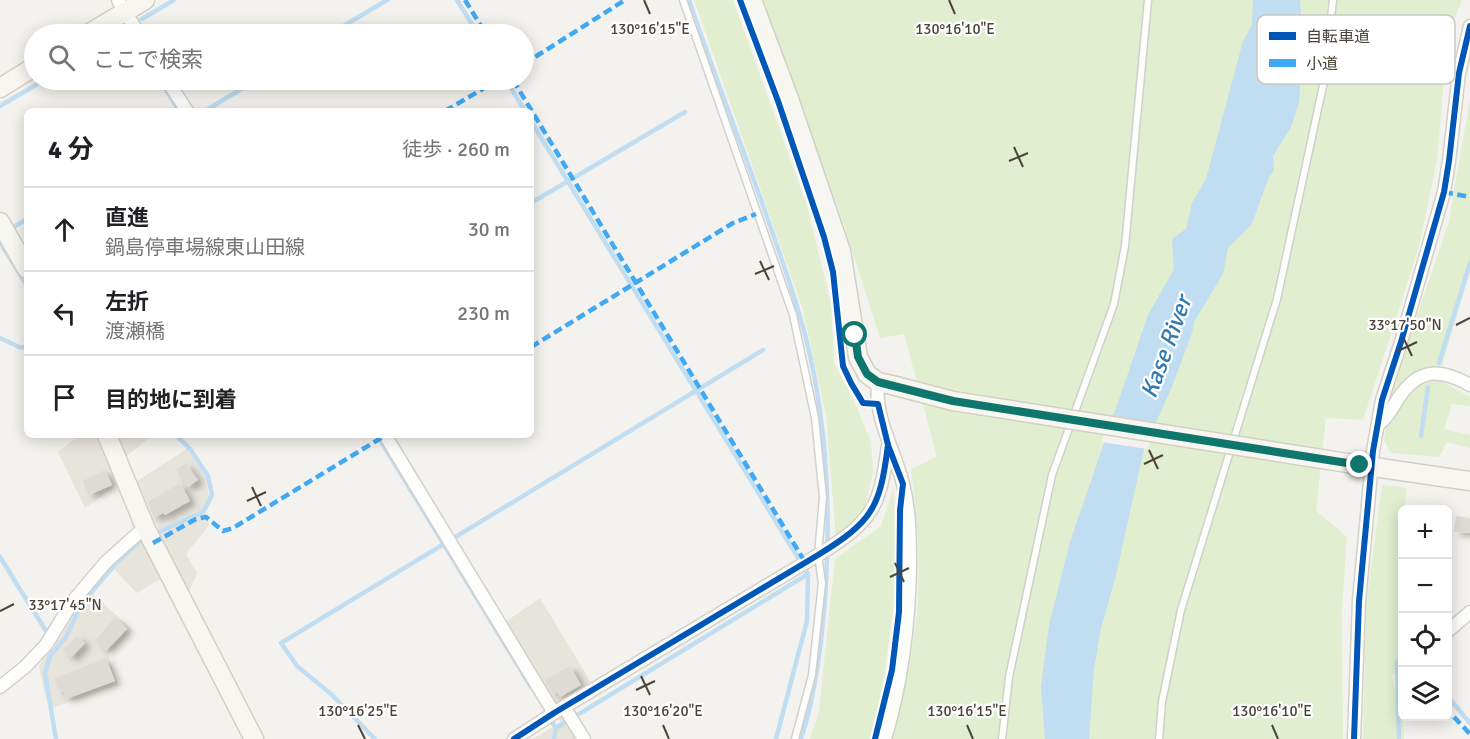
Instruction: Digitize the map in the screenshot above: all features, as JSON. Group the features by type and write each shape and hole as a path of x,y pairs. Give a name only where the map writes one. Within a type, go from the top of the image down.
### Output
{"main road":[{"path":"100,24 122,6 145,0"},
{"path":"752,0 788,96 841,251 858,357 867,374 885,384 953,401 1470,481"},
{"path":"0,88 24,73"},
{"path":"0,222 24,264"},
{"path":"107,438 145,527 254,739"}],"street":[{"path":"122,6 133,24"},
{"path":"1354,739 1367,465 1382,400 1405,331 1444,192 1459,73 1470,26"},
{"path":"173,90 185,108"},
{"path":"1378,425 1389,416 1403,391 1421,376 1436,373 1451,374 1470,385"},
{"path":"885,384 878,404 888,445 903,484 909,514 910,549 909,612 902,670 885,739"},
{"path":"388,438 450,541 561,715 584,739"},
{"path":"514,739 561,715 836,544 865,520 875,506 884,480 888,445"},
{"path":"0,687 25,667 46,645 73,601 106,562 145,527"},
{"path":"1452,628 1470,612"}],"lane":[{"path":"683,0 793,315 815,418 823,497 818,555 822,583 812,675 795,739"},
{"path":"1002,739 1009,677 1052,475 1114,304 1125,246 1148,0"},
{"path":"1331,15 1333,0"},
{"path":"1159,739 1162,702 1181,610 1277,299 1323,84"}],"shaded area":[{"path":"76,438 99,438 117,485 85,508 58,452"},
{"path":"118,438 149,438 125,457"},
{"path":"187,449 205,476 209,495 206,512 209,525 186,554 197,573 188,594 137,481"},
{"path":"142,538 162,578 137,593 110,565"},
{"path":"88,590 133,630 108,655 118,685 50,709 39,666 62,635 75,608"},
{"path":"540,598 592,684 564,703 581,739 533,739 561,722 504,623"}],"green space":[{"path":"694,0 733,0 807,206 831,304 834,363 854,401 871,442 873,472 864,510 836,539 826,415 803,310"},
{"path":"762,0 1462,0 1455,17 1455,15 1257,15 1257,84 1444,84 1437,160 1419,247 1363,420 1326,418 1316,511 1347,537 1342,610 1343,739 890,739 913,644 917,612 918,540 911,469 937,457 904,334 880,338 841,216"},
{"path":"1470,100 1470,272 1443,362 1443,382 1470,397 1470,406 1452,404 1444,429 1470,435 1470,448 1447,442 1439,457 1391,453 1384,441 1390,395 1448,225"},
{"path":"1382,485 1407,488 1405,505 1398,505 1398,669 1392,675 1395,688 1398,688 1398,721 1403,721 1404,739 1363,739 1366,606"},
{"path":"894,488 896,587 879,715 870,739 810,739 819,711 835,559 881,526"}],"water":[{"name":"Kase River","path":"1253,0 1300,0 1301,15 1257,15 1257,84 1300,84 1299,102 1291,127 1273,156 1274,170 1268,179 1252,224 1228,248 1223,274 1194,322 1171,389 1144,449 1116,575 1101,628 1094,669 1089,739 1045,739 1041,687 1049,625 1070,542 1148,315 1174,269 1172,239 1186,229 1192,203 1206,179 1243,41 1252,25"}],"pier":[{"path":"1110,416 1158,424 1147,449 1101,442"}],"building":[{"path":"186,463 198,480 188,487 176,470"},
{"path":"105,470 112,485 89,495 83,481"},
{"path":"180,483 190,501 165,515 163,513 154,518 148,502"},
{"path":"1456,516 1470,518 1470,533 1454,532"},
{"path":"115,618 127,629 106,651 95,640"},
{"path":"77,636 85,643 71,658 63,650"},
{"path":"106,658 115,681 66,699 64,691 60,693 54,679"},
{"path":"570,666 581,685 560,697 557,692 554,695 545,680"}],"waterway":[{"path":"142,19 174,0"},
{"path":"347,24 387,0"},
{"path":"457,0 472,24"},
{"path":"689,0 787,273 815,379 827,481 826,583 818,662 801,739"},
{"path":"0,106 27,90"},
{"path":"166,90 177,108"},
{"path":"210,108 240,90"},
{"path":"512,90 523,108"},
{"path":"534,201 685,112"},
{"path":"534,126 808,574 556,728"},
{"path":"12,228 24,221"},
{"path":"0,242 24,281"},
{"path":"1439,363 1470,263"},
{"path":"0,338 24,348"},
{"path":"375,739 331,694 297,666 281,643 763,350"},
{"path":"1421,436 1428,387"},
{"path":"159,532 203,512 212,495 208,476 190,449 179,438"},
{"path":"379,438 531,687"},
{"path":"56,739 45,673 50,656 66,637 82,603 118,561 139,542"},
{"path":"0,557 49,636"},
{"path":"776,739 807,621 808,574"},
{"path":"1398,661 1399,739"},
{"path":"1452,702 1470,723"},
{"path":"549,717 556,728 554,739"}],"marked path":[{"path":"465,0 480,24"},
{"path":"534,58 625,0"},
{"path":"450,108 481,90"},
{"path":"519,90 530,108"},
{"path":"534,115 805,562"},
{"path":"1444,192 1470,197"},
{"path":"534,345 733,223 756,214"},
{"path":"153,543 196,519 206,517 223,531 233,528 381,438"},
{"path":"1454,717 1470,734"}],"cycle path":[{"path":"740,0 778,101 824,237 833,272 843,366 863,403 878,404 888,445 903,484 900,510 899,612 892,670 875,739"},
{"path":"1354,739 1359,601 1373,451 1382,400 1444,192 1459,73 1470,26"},
{"path":"514,739 818,555 851,532 871,511 877,499 888,445"}],"route":[{"path":"855,335 858,357 867,374 878,382 953,401 1360,465"}]}
